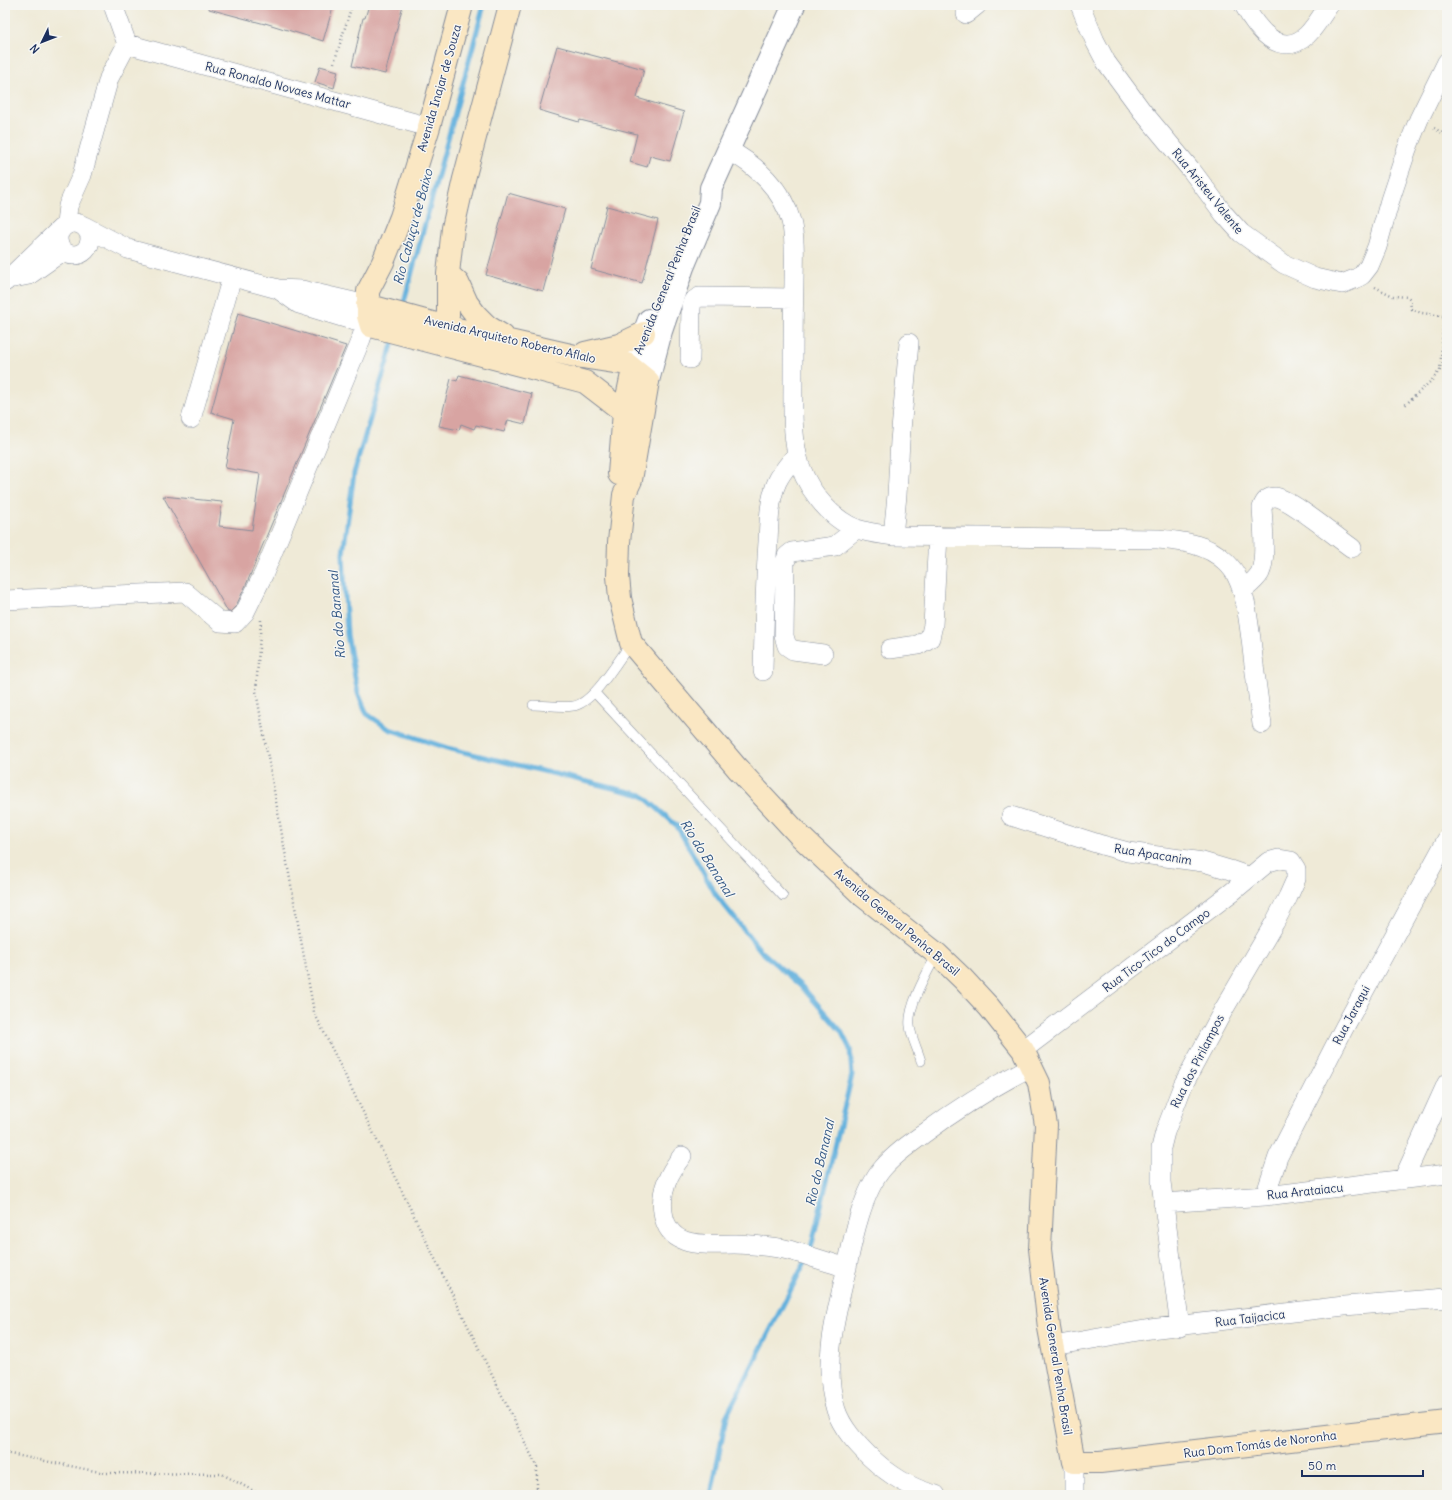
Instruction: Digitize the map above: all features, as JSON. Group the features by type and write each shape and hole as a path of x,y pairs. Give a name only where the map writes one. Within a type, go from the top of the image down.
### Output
{"main road":[{"name":"Avenida Inajar de Souza","path":"372,318 368,291 383,262 401,217 429,127 462,5"},
{"path":"410,330 431,334 436,331 448,316 448,274 453,228 464,178 510,5"},
{"path":"448,274 458,283 467,303 476,315 487,326 500,335 513,341"},
{"name":"Avenida Arquiteto Roberto Aflalo","path":"372,318 565,378 585,382 632,414"},
{"name":"Avenida Arquiteto Roberto Aflalo","path":"440,326 575,356 627,364 640,375"},
{"path":"575,356 619,345 644,332"},
{"name":"Avenida General Penha Brasil","path":"640,375 632,414 631,480 624,495 619,542 618,576 620,598 631,643 732,763 800,836 862,895 937,954 963,978 989,1007 1027,1058 1040,1083 1046,1125 1040,1249 1047,1310 1074,1462"},
{"path":"565,378 603,409 621,438"},
{"name":"Avenida General Penha Brasil","path":"624,495 619,479 621,438 632,414"},
{"name":"Rua Dom Tomás de Noronha","path":"1074,1462 1100,1462 1447,1422"}],"street":[{"path":"72,226 68,206 82,175 109,78 127,44 113,5"},
{"name":"Avenida General Penha Brasil","path":"640,375 661,331 683,267 710,203 711,188 794,5"},
{"name":"Rua Aristeu Valente","path":"1080,5 1095,41 1106,62 1142,111 1192,171 1214,202 1241,233 1284,264 1315,278 1342,284 1363,274"},
{"path":"1244,5 1262,32 1274,41 1286,44 1298,42 1306,36 1318,23 1329,5"},
{"name":"Rua Ronaldo Novaes Mattar","path":"127,44 429,127"},
{"path":"1363,274 1373,258 1390,200 1412,137 1447,62"},
{"path":"728,150 736,154 761,174 774,188 784,203 790,220 794,243 793,405 797,454 807,480 821,503 834,515 856,529 875,534 893,536 1158,539 1196,544 1212,552 1226,562 1237,576 1242,591 1248,618 1262,724"},
{"name":"Avenida General Penha Brasil","path":"640,375 644,332 700,198 711,188"},
{"path":"72,226 89,235 89,245 86,249 73,255 63,251 57,238 72,226"},
{"path":"5,600 185,592 220,622 235,623 245,612 264,573 361,339 372,318 302,290 278,289 128,249 72,226"},
{"path":"7,280 72,226"},
{"path":"86,249 128,249"},
{"path":"7,280 29,275 63,251"},
{"path":"191,419 232,277"},
{"path":"690,359 691,306 693,301 699,297 793,298"},
{"path":"893,536 909,344"},
{"path":"764,671 766,571 769,524 773,495 778,481 797,454"},
{"path":"1242,591 1251,584 1259,574 1263,562 1262,508 1264,502 1270,498 1275,497 1288,502 1352,548"},
{"path":"823,654 793,650 787,646 784,636 785,563 787,556 792,552 835,546 856,529"},
{"path":"890,649 918,645 930,638 933,625 938,536"},
{"name":"Rua Apacanim","path":"1011,816 1128,852 1203,862 1250,877"},
{"name":"Rua Jaraqui","path":"1265,1196 1278,1157 1344,1028 1447,839"},
{"name":"Rua Tico-Tico do Campo","path":"936,1495 923,1492 901,1482 881,1467 845,1428 836,1410 831,1383 830,1364 836,1313 838,1265 874,1182 882,1169 894,1156 959,1108 991,1088 1268,862 1279,859 1291,861"},
{"name":"Rua dos Pirilampos","path":"1180,1326 1171,1249 1163,1203 1161,1182 1161,1148 1170,1114 1183,1085 1224,1009 1288,897 1296,879 1296,869 1291,861"},
{"path":"1403,1180 1447,1083"},
{"path":"682,1156 671,1170 664,1188 662,1204 664,1219 671,1232 681,1240 695,1244 754,1244 782,1248 838,1265"},
{"name":"Rua Arataiacu","path":"1163,1203 1265,1196 1447,1174"},
{"name":"Rua Taijacica","path":"1053,1346 1150,1329 1344,1306 1447,1298"},
{"name":"Avenida General Penha Brasil","path":"1074,1462 1074,1495"}],"lane":[{"path":"533,705 574,706 586,701 595,693 631,643"},
{"path":"595,693 783,896"},
{"path":"921,1061 910,1027 909,1018 917,996 937,954"}],"path":[{"path":"334,63 352,5"},
{"path":"1363,274 1368,282 1382,292 1393,296 1408,297 1410,299 1411,309 1422,313 1444,316 1440,370 1432,380 1404,406"},
{"path":"262,612 256,691 314,1012 537,1468 537,1495"},
{"path":"5,1453 105,1473 222,1474 261,1495"}],"building":[{"path":"209,5 326,5 333,7 323,41 265,23 209,9"},
{"path":"369,5 403,5 385,74 352,66 363,18 365,18"},
{"path":"557,46 644,69 637,98 684,112 670,161 650,156 647,167 630,162 637,134 580,120 579,122 539,110"},
{"path":"320,66 338,71 334,88 315,82"},
{"path":"508,193 565,209 543,291 486,275"},
{"path":"607,206 658,220 642,283 591,269"},
{"path":"238,313 346,346 246,585 236,606 228,612 163,496 222,502 219,526 252,530 260,474 225,468 234,419 211,412"},
{"path":"459,375 532,394 525,424 508,420 504,432 476,425 474,429 461,424 459,430 439,426 451,379 457,381"}],"waterway":[{"name":"Rio Cabuçu de Baixo","path":"402,309 484,5"},
{"name":"Rio do Bananal","path":"394,338 354,473 343,554 347,635 358,693 367,714 389,729 447,748 642,795 677,826 716,895 761,951 802,987 841,1031 850,1049 852,1075 810,1252 726,1417 711,1495"}]}
